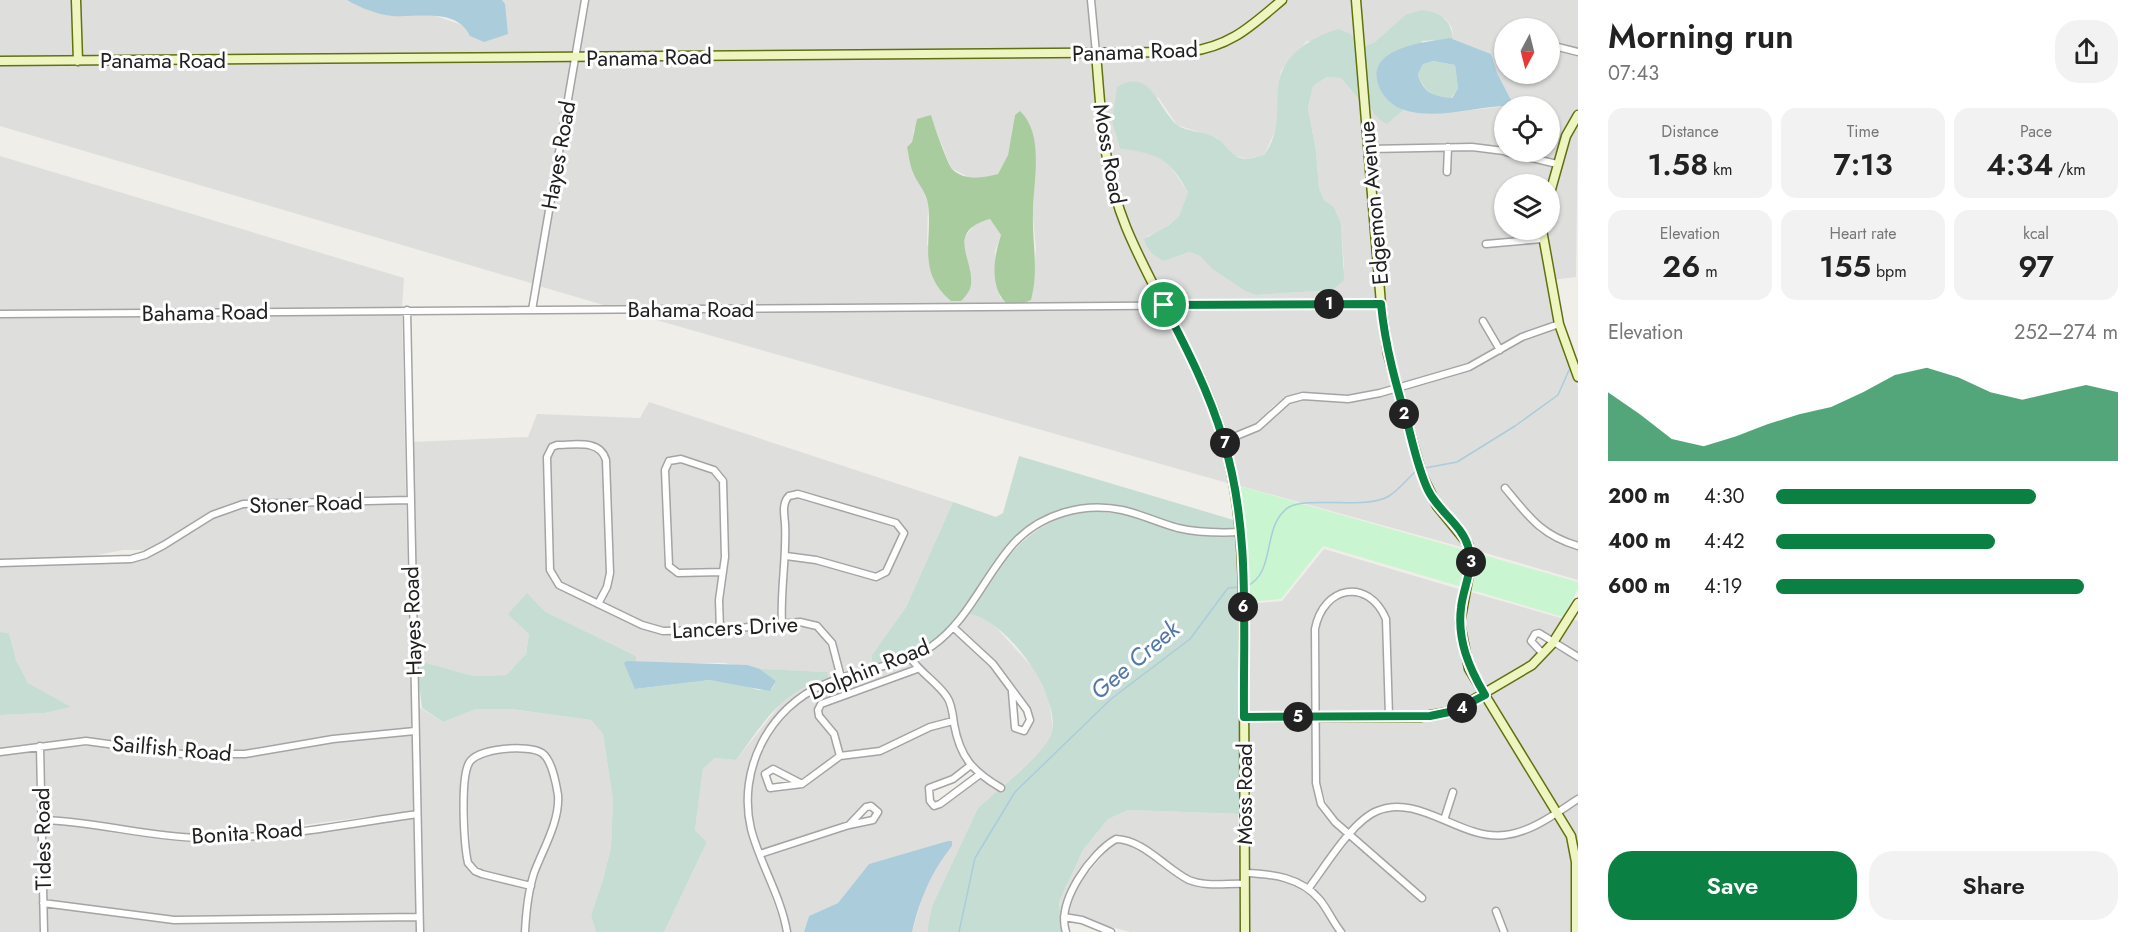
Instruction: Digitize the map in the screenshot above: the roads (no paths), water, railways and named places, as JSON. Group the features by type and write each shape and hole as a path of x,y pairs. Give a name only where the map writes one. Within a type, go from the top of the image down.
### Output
{"street":[{"path":"76,0 78,61"},
{"name":"Hayes Road","path":"532,310 585,0"},
{"name":"Moss Road","path":"1091,0 1104,140 1112,183 1126,226 1204,385 1224,441 1242,532 1245,932"},
{"name":"Panama Road","path":"0,61 1188,52 1218,46 1245,31 1282,0"},
{"name":"Edgemon Avenue","path":"1356,0 1381,304 1397,388 1429,492 1468,544 1471,563 1461,608 1461,636 1469,669 1558,812 1574,846 1576,932"},
{"path":"1560,48 1578,52"},
{"path":"1554,174 1566,136 1578,115"},
{"path":"1369,148 1448,147 1494,150"},
{"path":"1448,147 1448,172"},
{"path":"1549,162 1557,164"},
{"path":"1486,244 1531,240"},
{"path":"1542,240 1559,324 1578,377"},
{"name":"Bahama Road","path":"0,314 1381,304"},
{"name":"Hayes Road","path":"407,310 409,500 420,932"},
{"path":"1484,321 1500,350"},
{"path":"1224,441 1258,427 1288,400 1303,396 1348,399 1397,388 1462,369 1540,330 1559,324"},
{"name":"Lancers Drive","path":"598,604 607,587 610,573 606,459 603,451 592,445 557,445 552,447 547,457 552,576 559,585 598,604 642,625 663,631 808,624 823,630 835,652 842,678"},
{"path":"720,630 723,572 721,476 714,470 681,459 669,461 665,470 669,567 678,573 723,572"},
{"path":"1505,488 1540,529 1560,541 1578,546"},
{"path":"782,624 781,593 786,556 784,506 786,498 793,494 896,523 904,533 886,572 876,577 816,560 786,556"},
{"name":"Stoner Road","path":"0,563 102,561 145,555 212,515 243,504 409,500"},
{"name":"Dolphin Road","path":"787,932 751,827 748,800 750,776 759,747 774,723 792,704 815,688 909,657 932,645 953,627 1014,544 1033,527 1060,514 1089,507 1112,508 1179,528 1211,533 1242,532"},
{"path":"1389,716 1386,619 1372,598 1353,592 1344,592 1329,600 1317,618 1315,628 1318,795 1326,813 1422,898"},
{"path":"1244,717 1442,714 1466,706 1517,675 1543,654 1578,603"},
{"path":"953,627 993,664 1030,715 1024,731 1015,728 1012,692"},
{"path":"1543,654 1532,645 1533,636 1539,633 1552,644 1578,657"},
{"path":"909,657 917,669 948,698 958,746 980,775 1001,788"},
{"path":"840,756 834,734 819,717 818,710 821,704 845,693 917,669"},
{"path":"842,678 845,693"},
{"path":"802,784 773,769 765,774 770,788 802,784 840,756 880,751 930,727 953,721"},
{"name":"Sailfish Road","path":"0,752 68,742 105,742 182,754 224,755 268,751 333,739 415,731"},
{"name":"Tides Road","path":"40,746 44,932"},
{"path":"525,932 531,886 558,806 556,786 549,763 541,752 532,749 477,754 469,763 465,779 468,863 482,874 531,886"},
{"path":"972,765 953,779 929,788 930,801 934,806 940,804 980,775"},
{"path":"1444,820 1453,792"},
{"path":"1308,889 1349,835 1367,816 1395,806 1412,809 1472,831 1505,835 1522,831 1578,799"},
{"name":"Bonita Road","path":"42,820 76,821 174,837 221,838 417,814"},
{"path":"760,854 849,825"},
{"path":"1066,932 1064,917 1070,892 1105,847 1116,839 1124,839 1145,850 1195,882 1245,884"},
{"path":"1245,873 1279,875 1308,889 1318,898 1341,932"},
{"path":"43,903 174,920 419,917"},
{"path":"1496,911 1504,932"},
{"path":"1064,917 1082,920 1111,932"}],"water":[{"path":"347,0 502,0 505,4 508,34 484,42 470,36 464,27 446,17 387,15"},
{"path":"1450,38 1491,54 1494,64 1494,84 1503,84 1509,96 1494,96 1494,107 1455,112 1416,113 1397,107 1384,96 1377,75 1380,64 1388,55 1413,45","holes":["1433,61 1455,65 1458,88 1452,98 1434,95 1420,80 1418,74 1423,64"]},
{"path":"627,661 747,665 760,669 776,681 770,691 710,680 635,689 624,663"},
{"path":"952,841 952,846 927,886 912,932 804,932 809,916 838,903 869,864"}],"waterway":[{"name":"Gee Creek","path":"1425,468 1457,462 1515,426 1558,395 1569,370"},
{"name":"Gee Creek","path":"1247,586 1262,570 1275,525 1280,515 1289,507 1310,503 1353,503 1379,500 1393,494 1416,471"},
{"name":"Gee Creek","path":"959,932 975,858 1015,792 1111,699 1190,639 1228,588 1240,587"}]}
